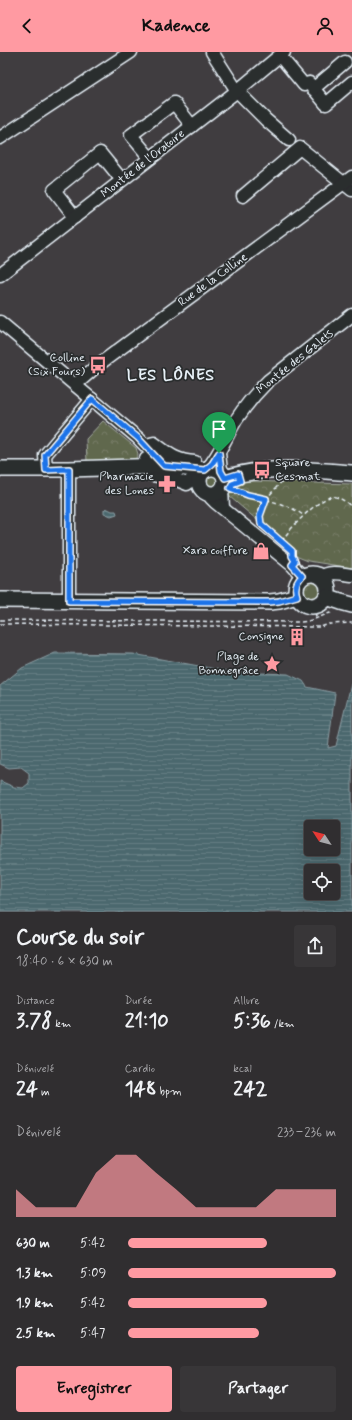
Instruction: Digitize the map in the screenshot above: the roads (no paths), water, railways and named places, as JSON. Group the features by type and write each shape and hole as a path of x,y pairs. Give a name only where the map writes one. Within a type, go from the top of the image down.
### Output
{"main road":[{"path":"0,469 46,470 169,466 211,479 247,472 280,469 352,473"},
{"path":"312,573 322,577 328,588 326,597 318,604 313,606 303,604 297,596 295,588 299,579 302,576 312,573"},
{"path":"0,600 270,602 297,596"},
{"path":"326,597 352,605"}],"street":[{"path":"0,138 130,52"},
{"path":"212,52 237,91 288,140"},
{"path":"282,54 304,85 309,83 326,104 352,82"},
{"name":"Montée de l'Oratoire","path":"0,275 237,91 282,54"},
{"path":"313,88 345,62"},
{"path":"150,158 131,135 174,103 192,126"},
{"path":"243,196 300,148 349,184"},
{"path":"75,217 54,190 100,153 122,180"},
{"name":"Rue de la Colline","path":"75,385 98,365 349,184"},
{"name":"Montée des Galets","path":"211,479 219,453 245,406 268,381 352,315"},
{"path":"0,322 169,466"},
{"path":"46,470 45,455 92,399"},
{"path":"146,445 154,443 181,461 195,462 198,464 211,479 211,498 292,565 302,576"},
{"path":"146,445 147,466 152,475 172,478 187,484 211,479"},
{"path":"69,469 69,601"},
{"path":"322,577 325,574 330,573 352,575"}],"water":[{"path":"106,508 116,511 117,514 111,516 104,513"},
{"path":"55,653 133,654 232,672 288,674 303,681 307,687 335,693 328,748 336,746 352,684 352,912 0,912 0,781 14,787 23,788 29,783 29,773 21,767 9,768 0,764 0,686 22,668"}],"place":[{"name":"Colline (Six Fours)","path":"98,365"},
{"name":"Square Cesmat","path":"262,470"},
{"name":"Pharmacie des Lones","path":"167,484"},
{"name":"Xara coiffure","path":"261,551"},
{"name":"Consigne","path":"297,637"},
{"name":"Plage de Bonnegrâce","path":"272,664"}],"district":[{"name":"LES LÔNES","path":"171,375"}]}
